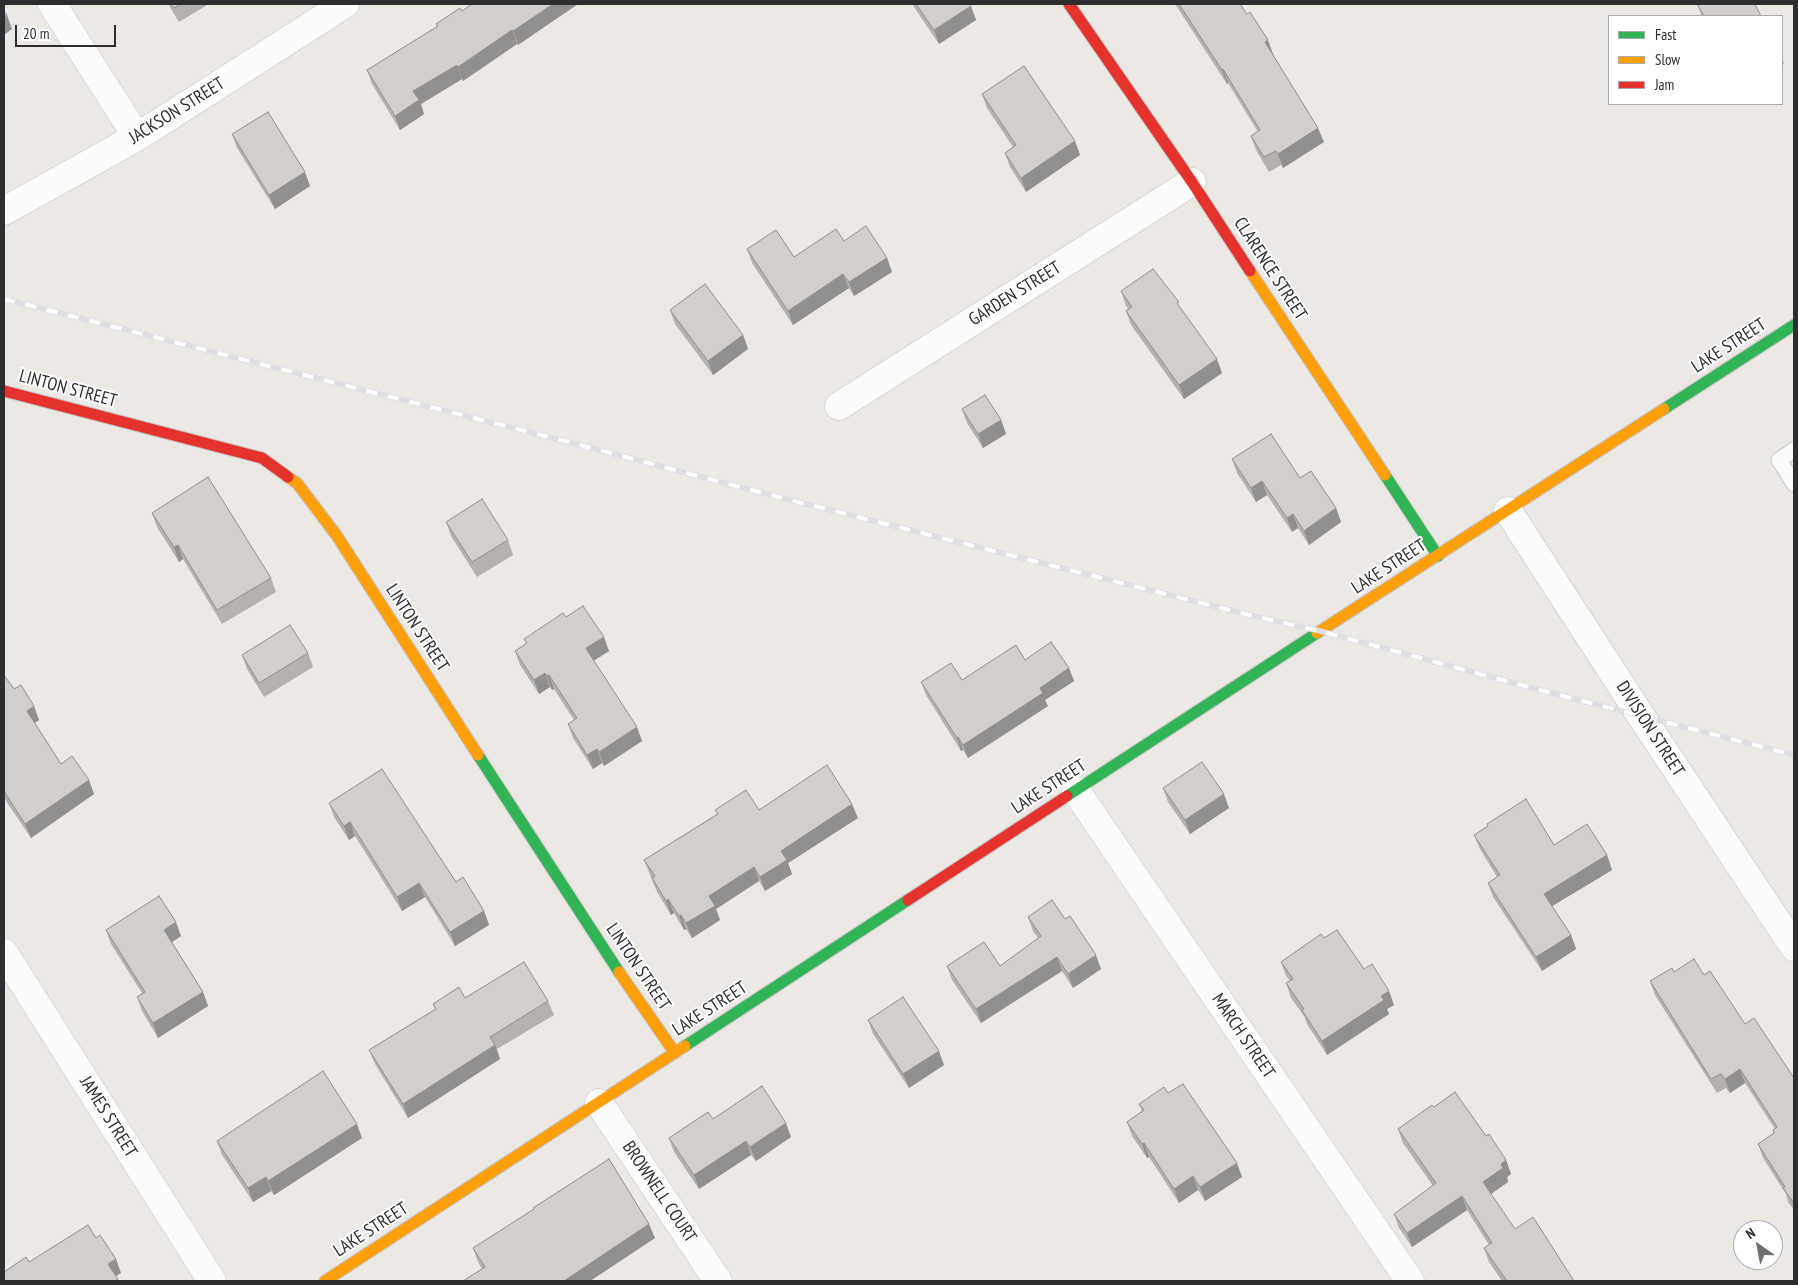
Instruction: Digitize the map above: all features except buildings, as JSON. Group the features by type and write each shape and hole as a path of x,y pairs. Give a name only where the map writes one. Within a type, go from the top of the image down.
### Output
{"street":[{"path":"52,4 137,137"},
{"name":"JACKSON STREET","path":"4,211 137,137 345,4"},
{"name":"CLARENCE STREET","path":"1069,4 1192,182 1438,556"},
{"name":"GARDEN STREET","path":"839,406 1192,182"},
{"name":"LAKE STREET","path":"325,1281 1794,325"},
{"name":"LINTON STREET","path":"4,391 262,458 297,482 337,536 608,955 675,1053"},
{"name":"DIVISION STREET","path":"1508,511 1794,947"},
{"name":"MARCH STREET","path":"1076,791 1410,1281"},
{"name":"JAMES STREET","path":"4,953 212,1281"},
{"name":"BROWNELL COURT","path":"599,1103 718,1281"}],"lane":[{"path":"1794,450 1780,460 1794,484"}],"railway":[{"path":"4,299 778,497 1320,631 1794,755"}],"traffic: fast":[{"path":"1664,409 1794,325"},
{"path":"1385,475 1438,556"},
{"path":"1067,796 1317,633"},
{"path":"478,755 619,972"},
{"path":"685,1046 908,900"}],"traffic: slow":[{"path":"1250,271 1385,475"},
{"path":"1317,633 1664,409"},
{"path":"288,477 297,483 337,536 478,755"},
{"path":"619,972 675,1053"},
{"path":"325,1281 685,1046"}],"traffic: jam":[{"path":"1069,4 1192,182 1250,271"},
{"path":"4,391 262,458 288,477"},
{"path":"908,900 1067,796"}]}
